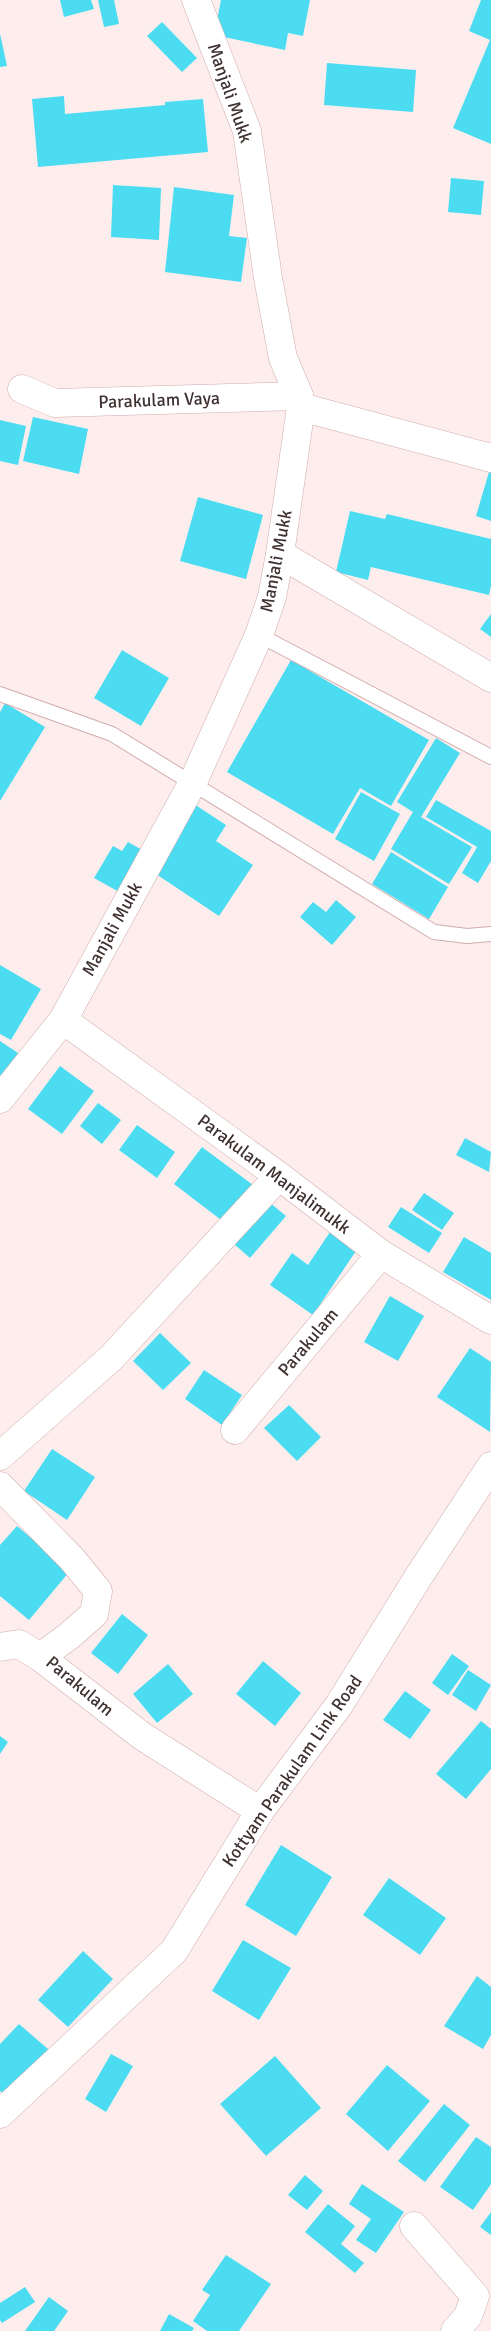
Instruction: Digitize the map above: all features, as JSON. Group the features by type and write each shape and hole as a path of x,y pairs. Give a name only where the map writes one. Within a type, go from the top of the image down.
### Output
{"street":[{"name":"Manjali Mukk","path":"0,1100 63,1020 193,782 259,635 272,597 280,554 300,402 281,349 268,278 247,131 196,0"},
{"name":"Parakulam Vaya","path":"22,389 55,403 300,402 491,458"},
{"path":"280,554 491,678"},
{"name":"Parakulam Manjalimukk","path":"63,1020 279,1176 380,1254 491,1320"},
{"path":"0,1456 111,1358 279,1176"},
{"name":"Parakulam","path":"235,1430 380,1254"},
{"name":"Kottyam Parakulam Link Road","path":"0,2114 174,1951 260,1812 339,1705 419,1576 491,1466"},
{"name":"Parakulam","path":"0,1486 72,1559 98,1591 94,1614 69,1636 40,1657 142,1736 260,1812"},
{"path":"0,1647 19,1644 40,1657"},
{"path":"414,2226 475,2296 468,2316 455,2331"}],"lane":[{"path":"259,635 491,758"},
{"path":"0,694 112,734 193,782 434,932 467,936 490,936"}],"building":[{"path":"60,0 91,0 94,9 64,17"},
{"path":"98,0 114,0 119,24 104,27"},
{"path":"221,0 310,0 303,36 288,33 285,50 214,35"},
{"path":"481,0 491,0 491,144 453,128 490,40 469,31"},
{"path":"162,22 197,58 182,72 147,36"},
{"path":"0,34 7,66 0,67"},
{"path":"327,63 416,70 413,112 324,105"},
{"path":"64,96 65,114 165,105 165,102 203,99 208,152 38,167 32,99"},
{"path":"451,178 484,181 481,215 448,212"},
{"path":"113,185 161,188 159,240 111,237"},
{"path":"174,187 234,195 229,236 247,238 241,282 165,272"},
{"path":"33,417 88,429 79,474 23,461"},
{"path":"0,420 26,426 18,465 0,461"},
{"path":"489,472 491,473 491,521 476,516"},
{"path":"198,497 263,515 246,579 180,561"},
{"path":"350,511 385,519 387,514 491,539 491,586 489,595 371,567 368,580 336,572"},
{"path":"491,614 491,637 480,629"},
{"path":"122,650 169,678 141,726 94,698"},
{"path":"291,660 429,740 391,806 360,788 333,834 227,772"},
{"path":"5,703 45,727 0,801 0,712"},
{"path":"436,738 460,753 421,817 472,847 449,884 391,849 413,812 397,802"},
{"path":"361,792 400,814 374,861 335,839"},
{"path":"436,800 491,831 491,861 478,883 462,873 477,847 426,817"},
{"path":"194,804 226,825 216,841 253,865 219,916 150,870"},
{"path":"128,842 144,851 121,893 94,878 113,846 122,851"},
{"path":"391,852 448,887 429,919 372,884"},
{"path":"336,900 356,917 332,945 300,917 313,902 326,912"},
{"path":"0,965 41,989 11,1040 0,1034"},
{"path":"0,1041 18,1053 0,1080"},
{"path":"60,1066 94,1091 62,1134 28,1109"},
{"path":"98,1103 121,1120 102,1144 80,1126"},
{"path":"137,1125 175,1152 157,1178 119,1150"},
{"path":"465,1138 491,1152 489,1172 456,1155"},
{"path":"202,1147 257,1188 229,1226 174,1184"},
{"path":"424,1193 454,1213 442,1230 412,1210"},
{"path":"269,1202 286,1216 250,1258 234,1244"},
{"path":"401,1207 442,1233 429,1253 388,1227"},
{"path":"336,1223 362,1242 313,1315 270,1285 292,1253 308,1265"},
{"path":"464,1237 491,1253 491,1300 443,1272"},
{"path":"390,1296 424,1316 398,1361 364,1342"},
{"path":"160,1333 191,1363 163,1390 133,1361"},
{"path":"470,1348 491,1362 490,1432 437,1397"},
{"path":"204,1370 242,1395 222,1425 185,1399"},
{"path":"289,1405 321,1437 297,1461 264,1428"},
{"path":"52,1449 95,1477 67,1520 24,1491"},
{"path":"17,1526 70,1571 29,1620 0,1596 0,1545"},
{"path":"122,1614 148,1635 118,1674 91,1653"},
{"path":"452,1654 469,1666 448,1695 432,1683"},
{"path":"263,1661 301,1693 275,1726 236,1694"},
{"path":"168,1664 193,1694 157,1723 133,1694"},
{"path":"468,1670 491,1685 476,1711 452,1695"},
{"path":"405,1691 431,1710 410,1739 383,1720"},
{"path":"481,1721 491,1729 491,1769 466,1799 436,1774"},
{"path":"0,1736 8,1742 0,1754"},
{"path":"281,1845 332,1877 296,1936 245,1905"},
{"path":"389,1878 446,1918 420,1955 363,1915"},
{"path":"243,1940 291,1968 259,2020 212,1991"},
{"path":"83,1951 113,1979 68,2027 38,2000"},
{"path":"477,1976 491,1987 491,2035 483,2049 444,2026"},
{"path":"19,2024 56,2056 14,2104 0,2091 0,2044"},
{"path":"111,2054 133,2066 106,2112 85,2099"},
{"path":"275,2056 321,2108 266,2156 220,2104"},
{"path":"387,2065 430,2101 388,2151 346,2114"},
{"path":"444,2104 470,2125 425,2182 398,2161"},
{"path":"476,2137 491,2147 491,2184 473,2210 440,2187"},
{"path":"305,2175 323,2191 307,2210 288,2195"},
{"path":"362,2184 404,2212 376,2253 356,2240 371,2219 349,2204"},
{"path":"328,2204 355,2226 341,2244 364,2263 355,2273 305,2232"},
{"path":"491,2212 491,2235 480,2227"},
{"path":"226,2255 271,2284 239,2331 207,2331 193,2321 210,2295 202,2290"},
{"path":"25,2287 35,2302 2,2323 0,2320 0,2303"},
{"path":"49,2297 68,2311 54,2331 25,2331"},
{"path":"169,2314 194,2328 192,2331 160,2331"}]}
